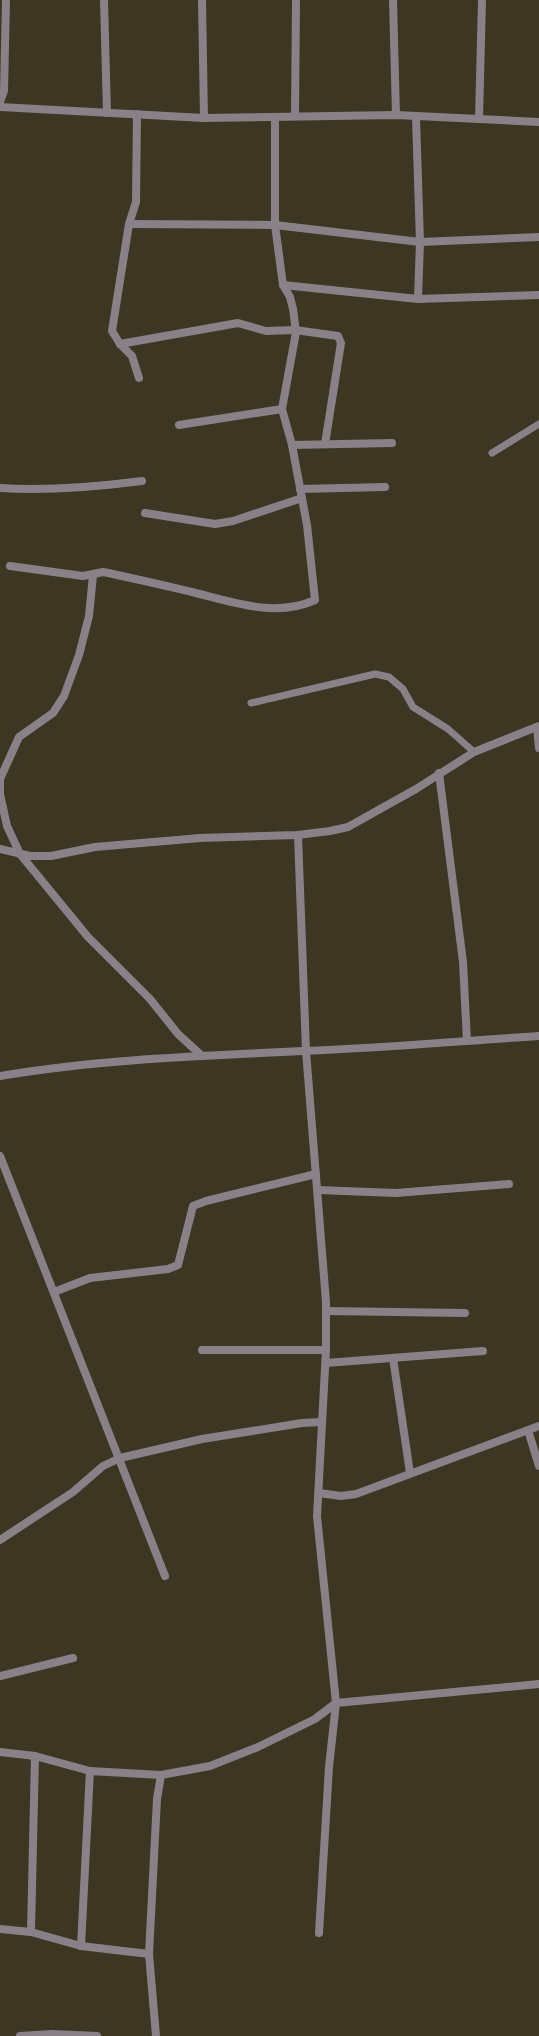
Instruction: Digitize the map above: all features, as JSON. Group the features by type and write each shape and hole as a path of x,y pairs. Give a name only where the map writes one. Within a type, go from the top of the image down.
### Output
{"street":[{"path":"0,102 4,91 6,0"},
{"path":"104,0 107,113"},
{"path":"202,0 204,118"},
{"path":"295,116 296,0"},
{"path":"393,0 396,116"},
{"path":"479,119 482,0"},
{"path":"0,107 204,118 396,116 539,122"},
{"path":"137,114 136,202 129,224 112,331 120,344 132,356 139,378"},
{"path":"416,117 420,242 418,299"},
{"path":"10,566 83,576 103,572 126,576 255,608 286,608 303,605 315,600 316,593 308,525 292,445 282,409 295,330 290,297 283,285 275,225 275,118"},
{"path":"129,224 275,225 420,242 539,237"},
{"path":"283,285 418,299 539,295"},
{"path":"120,344 238,323 266,331 295,330 338,336 340,339 325,444"},
{"path":"179,425 282,409"},
{"path":"292,445 392,443"},
{"path":"0,488 23,489 88,487 142,480"},
{"path":"300,489 385,487"},
{"path":"145,513 215,524 233,521 302,498"},
{"path":"93,575 89,616 79,656 64,696 53,712 19,737 0,779 0,794 8,826 20,854 88,937 150,1000 178,1034 202,1056"},
{"path":"0,850 20,854 51,856 95,847 200,838 298,835 348,827 416,788 474,752 538,726 539,748"},
{"path":"439,773 463,962 467,1041"},
{"path":"298,835 306,1051 318,1190 326,1311 326,1363 321,1422 317,1516 336,1703 329,1767 319,1933"},
{"path":"0,1076 37,1070 202,1056 539,1036"},
{"path":"0,1156 120,1458 165,1576"},
{"path":"54,1292 90,1278 168,1269 178,1265 193,1206 206,1201 316,1174"},
{"path":"318,1190 396,1193 509,1184"},
{"path":"326,1311 465,1313"},
{"path":"202,1350 326,1350"},
{"path":"326,1363 483,1350"},
{"path":"393,1358 410,1473"},
{"path":"0,1540 73,1492 103,1466 120,1458 202,1439 302,1423 321,1422"},
{"path":"319,1493 341,1496 356,1494 539,1426"},
{"path":"528,1430 539,1466"},
{"path":"0,1676 73,1658"},
{"path":"0,1752 35,1756 90,1771 161,1775 210,1766 258,1747 315,1719 336,1703 539,1684"},
{"path":"31,1932 35,1756"},
{"path":"81,1946 90,1771"},
{"path":"156,2036 149,1954 157,1799 161,1775"},
{"path":"0,1929 31,1932 81,1946 149,1954"},
{"path":"20,2036 59,2034 97,2036"}],"lane":[{"path":"492,453 539,424"},
{"path":"251,703 375,674 389,677 403,689 413,707 448,729 474,752"}]}
